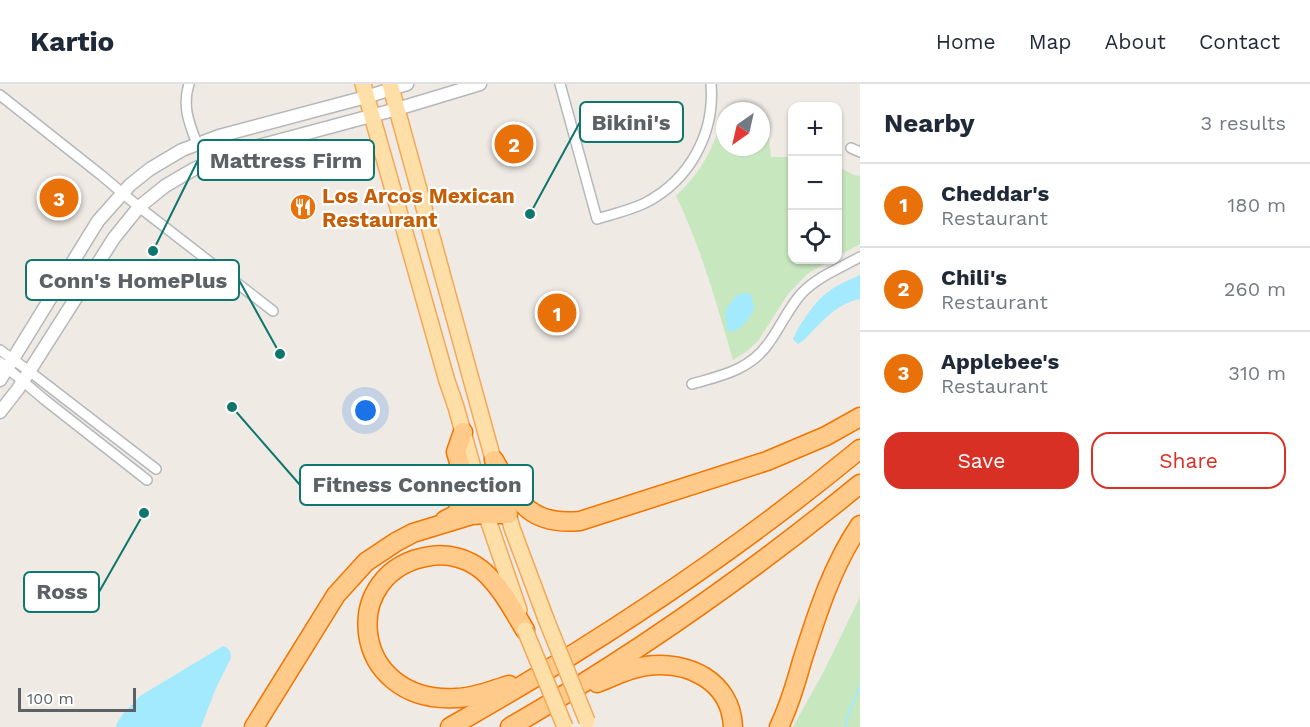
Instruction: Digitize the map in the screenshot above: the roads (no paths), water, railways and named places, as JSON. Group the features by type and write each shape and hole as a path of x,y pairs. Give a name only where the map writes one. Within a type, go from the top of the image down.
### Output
{"highway":[{"path":"494,460 512,491 527,508 555,521 580,521 767,461 826,436 860,417"},
{"path":"433,527 455,515 464,502 465,483 456,452 463,432"},
{"path":"450,727 565,660 724,554 860,449"},
{"path":"510,727 568,694 656,636 796,535 860,484"},
{"path":"254,727 324,612 351,577 366,562 413,533 472,515 508,514"},
{"path":"779,727 834,572 860,525"},
{"path":"525,630 491,578 470,562 446,555 414,559 394,571 381,584 376,593 369,611 368,622 369,643 379,665 396,683 417,693 458,698 534,677"},
{"path":"568,694 646,666 672,665 698,672 716,686 730,708 733,727"}],"main road":[{"path":"390,86 508,514 531,581 589,724"},
{"path":"365,90 486,514 525,630 565,727"}],"street":[{"path":"189,84 186,113 197,144"},
{"path":"0,380 7,363 98,221 122,194 159,163 219,136 365,90 407,84"},
{"path":"0,412 22,382 114,238 139,207 165,186 225,155 372,116 480,84"},
{"path":"560,84 597,219 643,204 656,197 686,171 703,140 711,106 711,84"},
{"path":"0,95 122,194 273,311"},
{"path":"692,384 726,375 754,360 767,346 802,293 818,280 860,257"},
{"path":"0,350 22,382 147,480"},
{"path":"7,363 29,371 156,469"}],"water":[{"path":"860,275 860,299 836,310 798,344 793,339 794,336 817,302 835,287"},
{"path":"747,292 753,297 752,303 755,307 743,325 731,332 727,329 725,313 737,295"},
{"path":"223,646 229,650 231,658 201,727 116,727 123,714 140,696"}],"waterway":[{"path":"845,727 860,687"}],"place":[{"name":"Chili's","path":"514,144"},
{"name":"Applebee's","path":"59,198"},
{"name":"Los Arcos Mexican Restaurant","path":"303,207"},
{"name":"Bikini's","path":"530,214"},
{"name":"Mattress Firm","path":"153,251"},
{"name":"Cheddar's","path":"557,313"},
{"name":"Conn's HomePlus","path":"280,354"},
{"name":"Fitness Connection","path":"232,407"},
{"name":"Ross","path":"144,513"}]}
